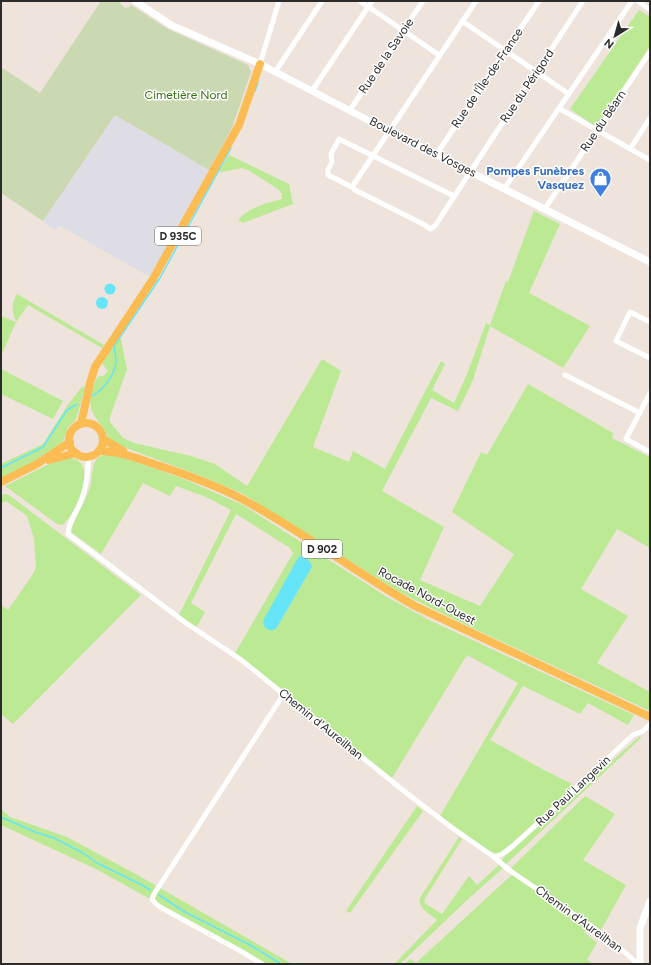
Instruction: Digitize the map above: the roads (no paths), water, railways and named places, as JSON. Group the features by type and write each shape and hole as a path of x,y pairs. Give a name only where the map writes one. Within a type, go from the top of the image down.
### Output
{"main road":[{"name":"Boulevard des Vosges","path":"135,1 171,25 260,64 470,171 504,190 650,262"},
{"name":"D 935C","path":"81,424 95,367 153,279 239,125 260,64"},
{"name":"D 935C","path":"86,403 92,424"},
{"path":"81,424 92,424 100,430 103,444 93,455 84,456 76,453 70,442 72,431 81,424"},
{"name":"Rocade Nord-Ouest","path":"103,439 134,457"},
{"path":"1,482 37,464 70,442"},
{"name":"Rocade Nord-Ouest","path":"98,451 112,451 134,457 200,480 241,499 409,603 650,717"},
{"path":"37,464 76,453"},
{"path":"639,964 640,928 650,901"}],"street":[{"path":"260,64 279,1"},
{"path":"275,72 322,1"},
{"path":"360,1 439,55"},
{"path":"312,91 372,1"},
{"name":"Rue de la Savoie","path":"350,110 423,1"},
{"path":"454,196 372,155 339,140 331,154 332,162 327,173 352,187 372,155 476,1"},
{"name":"Rue de l'Île-de-France","path":"436,155 539,1"},
{"name":"Rue du Périgord","path":"352,187 355,190 425,225 430,229 432,228 583,1"},
{"path":"504,190 632,1"},
{"path":"638,1 650,10"},
{"path":"462,22 569,94"},
{"name":"Rue du Béarn","path":"544,210 596,130 650,52"},
{"path":"560,109 650,160"},
{"path":"630,149 650,118"},
{"path":"650,322 630,312 616,341 650,358"},
{"path":"565,375 640,413"},
{"path":"650,393 626,439 650,452"},
{"name":"Chemin d'Aureilhan","path":"88,456 89,468 87,483 78,508 70,524 68,534 186,623 240,659 283,695 456,831 494,857 509,870 579,918 639,964"},
{"path":"262,964 160,907 152,899 184,846 283,695"},
{"name":"Rue Paul Langevin","path":"494,857 502,854 513,846 633,735 643,731 650,724"}],"water":[{"path":"110,283 114,285 116,289 114,293 110,295 106,293 104,289 106,285"},
{"path":"100,297 104,297 108,303 104,309 100,309 96,305 96,301"},
{"path":"299,556 307,559 312,567 276,629 269,630 264,626 263,621"}],"waterway":[{"path":"255,91 258,83"},
{"path":"92,396 104,386 111,377 116,362 114,346 160,278 231,148"},
{"path":"1,468 43,447 67,410 77,404"},
{"path":"1,817 35,832 54,838 83,853 97,863 150,890"},
{"path":"159,895 185,912 250,945 281,964"}],"place":[{"name":"Pompes Funèbres Vasquez","path":"600,198"}],"park label":[{"name":"Cimetière Nord","path":"186,95"}]}
